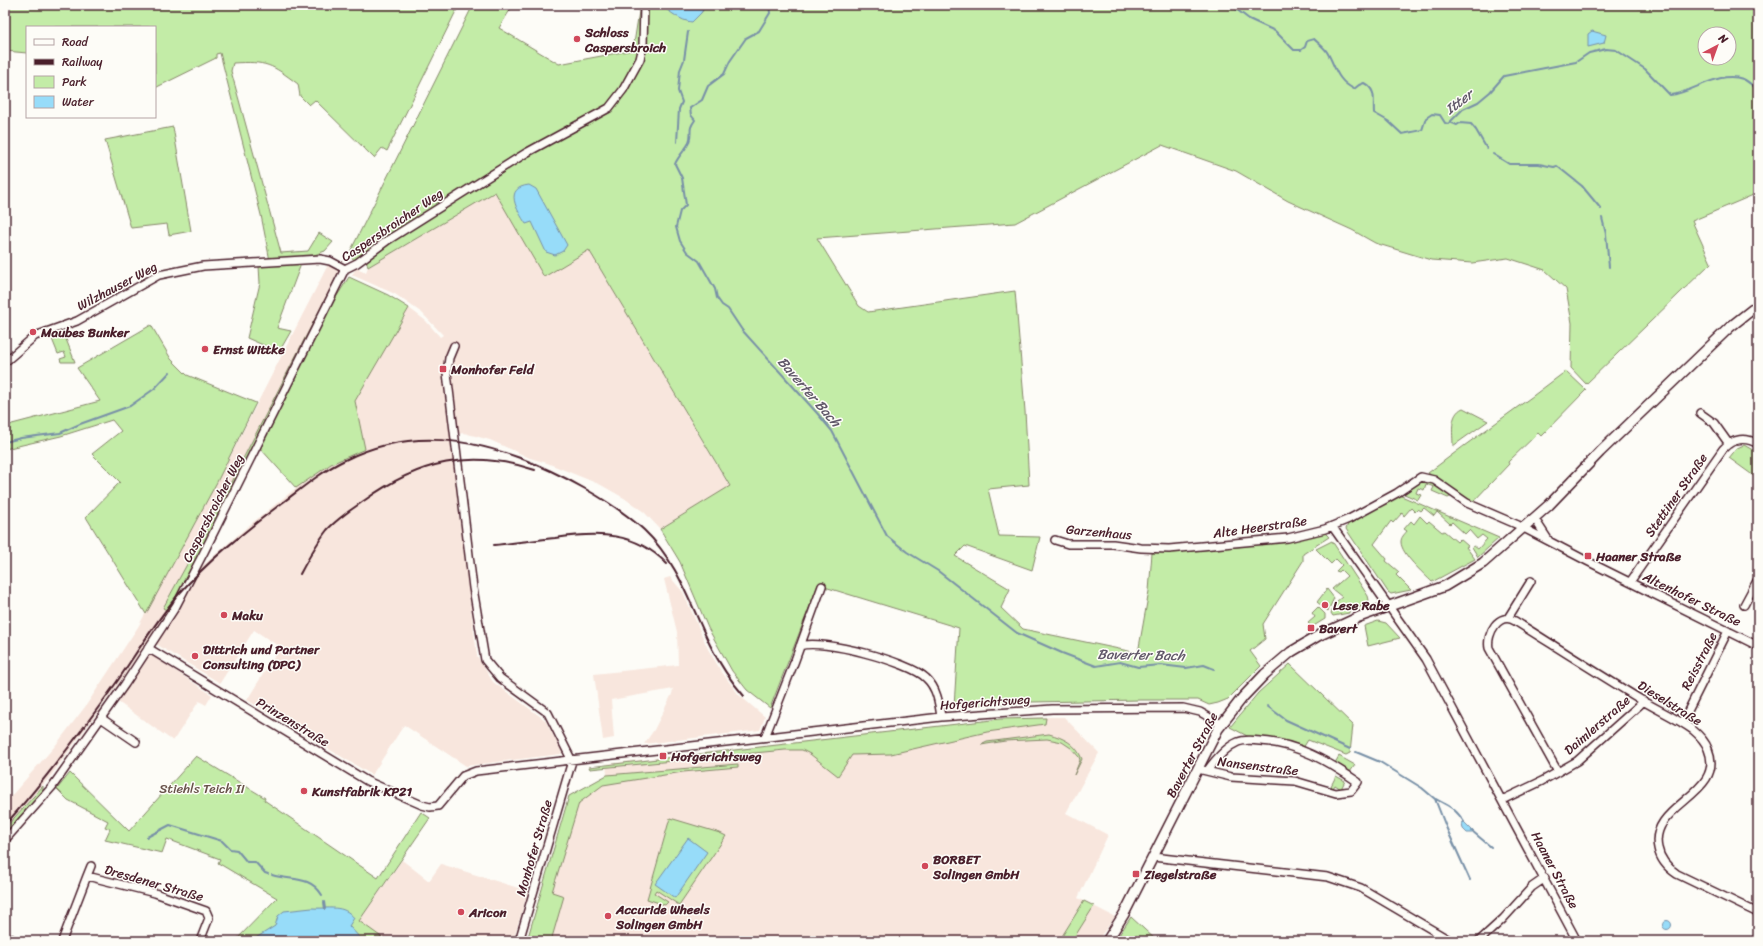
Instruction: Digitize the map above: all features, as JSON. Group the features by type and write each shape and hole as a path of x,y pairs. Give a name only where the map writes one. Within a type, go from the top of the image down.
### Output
{"main road":[{"path":"1389,607 1445,586 1483,563 1534,518 1730,327 1758,305"},
{"name":"Baverter Straße","path":"1107,941 1124,914 1153,857 1202,770 1221,724 1251,687 1291,652 1328,631 1389,607"}],"street":[{"name":"Caspersbroicher Weg","path":"5,840 52,787 101,718 188,585 345,269 357,263 388,240 526,153 609,108 622,90 640,59 643,46 644,5"},
{"name":"Wilzhauser Weg","path":"5,362 35,336 77,321 151,279 165,273 203,266 320,259 330,261 345,269"},
{"path":"454,346 449,358 447,373 473,588 485,660 500,678 548,713 572,761"},
{"path":"1700,413 1714,424 1729,444 1742,439 1757,442"},
{"name":"Stettiner Straße","path":"1630,582 1723,449 1729,444"},
{"name":"Alte Heerstraße","path":"1141,548 1186,549 1288,538 1332,526 1374,506 1421,477 1434,480 1467,502 1524,527"},
{"name":"Altenhofer Straße","path":"1534,518 1551,543"},
{"path":"1332,526 1389,607"},
{"name":"Altenhofer Straße","path":"1524,527 1551,543 1758,646"},
{"name":"Garzenhaus","path":"1055,540 1068,544 1112,544 1141,548"},
{"path":"1744,605 1758,579"},
{"path":"1531,581 1508,618 1501,620 1492,629 1488,638 1489,648 1558,772"},
{"path":"765,737 822,586"},
{"name":"Haaner Straße","path":"1389,607 1426,660 1545,878 1577,941"},
{"name":"Dieselstraße","path":"1508,618 1682,723 1704,741 1711,757 1711,771 1705,781 1668,816 1660,826 1657,834 1660,855 1667,866 1677,874 1758,913"},
{"name":"Reisstraße","path":"1682,723 1728,631"},
{"path":"800,646 810,644 856,651 891,661 914,670 927,678 932,686 938,697 941,717"},
{"name":"Prinzenstraße","path":"148,648 367,781 422,805 430,807"},
{"name":"Daimlerstraße","path":"1502,800 1558,772 1577,760 1644,701"},
{"name":"Hofgerichtsweg","path":"430,807 438,806 456,782 471,772 941,717 1052,709 1182,708 1196,710 1221,724"},
{"path":"101,718 136,742"},
{"name":"Nansenstraße","path":"1264,741 1287,745 1305,751 1330,764 1358,782 1351,791 1336,793 1295,781 1231,777 1202,770 1238,742 1264,741"},
{"name":"Monhofer Straße","path":"519,941 572,761"},
{"path":"1153,857 1328,876 1361,888 1450,941"},
{"name":"Dresdener Straße","path":"62,941 91,866"},
{"name":"Dresdener Straße","path":"87,876 156,893 206,911 209,918 200,941"},
{"path":"1479,941 1503,919 1532,887 1545,878"},
{"path":"5,936 16,941"}],"shaded area":[{"path":"495,192 544,277 589,250 730,487 660,529 644,512 624,498 601,485 547,463 530,458 490,440 464,433 452,435 459,514 477,656 493,682 545,720 562,752 561,754 466,766 404,725 372,775 247,700 280,647 254,630 220,683 156,644 200,568 247,527 296,488 331,464 364,449 355,401 409,308 426,321 440,337 443,335 422,313 395,294 352,275 356,268 366,272 368,267"},
{"path":"332,257 343,262 339,273 213,517 163,608 168,611 122,679 50,777 5,828 5,803 55,746 85,707 138,627 217,482"},
{"path":"670,577 683,592 708,649 721,671 739,695 765,717 760,730 644,744 654,730 673,689 611,700 614,738 603,740 594,674 678,665 677,632 664,579"},
{"path":"150,654 212,695 206,705 199,701 173,741 118,702"},
{"path":"1064,717 1099,753 1066,813 1108,835 1078,898 1115,917 1097,941 527,941 569,796 607,775 606,764 1000,719"},
{"path":"402,860 429,881 441,864 528,891 513,941 387,941 359,921"}],"green space":[{"path":"5,5 459,5 387,151 382,148 374,158 315,100 309,105 300,96 298,84 281,72 261,63 233,63 231,71 281,253 308,251 319,233 333,242 325,251 309,257 270,261 261,215 220,53 216,54 216,58 156,88 156,26 26,26 26,53 5,51"},
{"path":"473,5 513,5 499,28 559,64 633,50 640,5 660,5 677,16 701,13 706,5 1638,5 1638,8 1668,5 1758,5 1758,193 1692,221 1711,263 1586,384 1571,368 1572,323 1566,289 1545,270 1508,258 1472,263 1431,260 1375,243 1352,230 1288,201 1236,171 1162,145 1015,223 817,238 859,306 868,312 1015,291 1025,411 1029,485 988,489 999,536 1040,537 1032,570 965,546 955,556 1010,589 1001,608 1023,629 1138,653 1149,591 1152,553 1217,549 1261,544 1325,533 1329,537 1303,554 1303,561 1263,624 1265,639 1250,651 1261,666 1228,699 1209,705 1198,700 1141,700 1031,702 954,706 959,628 818,585 770,708 747,690 732,671 708,628 680,562 660,529 730,486 589,250 544,277 495,192 368,267 366,259 362,255 354,260 349,254"},
{"path":"173,127 191,231 169,235 167,224 131,228 105,140"},
{"path":"301,264 277,328 291,331 279,352 247,338 260,283 259,266"},
{"path":"339,272 340,275 181,590 168,611 163,608 213,517"},
{"path":"349,277 388,295 409,308 355,401 365,449 331,464 296,488 260,448 328,310"},
{"path":"151,325 171,359 187,375 256,403 217,482 146,614 86,517 120,482 92,454 121,431 112,420 61,436 5,449 5,430 12,424 100,401 77,368"},
{"path":"62,329 75,362 61,362 60,359 66,357 64,352 58,354 52,339 55,333"},
{"path":"1566,371 1586,390 1541,436 1538,433 1508,462 1509,464 1472,503 1428,473 1532,397"},
{"path":"1463,408 1488,421 1453,446 1452,430 1454,419"},
{"path":"1744,445 1758,453 1758,479 1729,458 1737,448"},
{"path":"1422,481 1433,482 1452,496 1448,498 1432,491 1434,487 1426,484 1424,490 1418,488 1416,493 1421,495 1418,500 1402,493 1416,483"},
{"path":"1399,495 1499,538 1478,557 1472,547 1474,546 1478,549 1487,539 1482,535 1477,539 1469,530 1465,534 1452,522 1450,524 1437,512 1434,516 1424,508 1421,511 1418,509 1415,512 1411,508 1404,516 1402,513 1393,523 1391,521 1374,544 1387,559 1386,561 1399,572 1396,575 1411,590 1391,594 1388,592 1346,529 1348,524"},
{"path":"1420,516 1427,523 1429,521 1457,542 1460,539 1468,546 1466,547 1475,559 1432,582 1409,558 1402,547 1401,542 1402,537 1407,531 1404,529 1411,521 1414,524"},
{"path":"1332,541 1368,596 1369,600 1366,605 1349,611 1349,613 1333,616 1331,613 1337,601 1342,597 1332,589 1347,576 1341,570 1339,572 1336,571 1342,565 1336,559 1331,564 1316,549"},
{"path":"1327,589 1334,598 1328,611 1317,602"},
{"path":"1318,607 1325,614 1325,619 1312,627 1308,623 1315,617 1312,613"},
{"path":"1378,621 1386,623 1400,638 1368,646 1364,626"},
{"path":"1290,664 1353,725 1350,753 1346,755 1308,740 1303,748 1251,738 1230,727 1258,693"},
{"path":"1046,718 1045,724 987,732 891,754 852,755 838,776 810,754 802,750 785,750 590,769 589,767 1000,719"},
{"path":"1049,734 1060,737 1069,742 1076,749 1082,759 1074,775 1080,760 1079,757 1071,748 1062,742 1047,739 1005,741 981,745 987,742"},
{"name":"Stiehls Teich II","path":"196,756 265,798 264,800 378,878 421,812 430,818 359,921 387,941 235,941 277,898 218,863 220,859 167,839 162,853 105,840 110,829 105,827 108,821 68,800 57,789 70,773 129,831"},
{"path":"1339,756 1355,765 1350,772 1335,763"},
{"path":"738,764 738,767 683,772 603,785 579,803 552,892 564,896 551,941 541,941 528,937 569,796 607,775"},
{"path":"1336,776 1345,781 1341,789 1335,785 1333,788 1331,786"},
{"path":"43,786 43,791 5,833 5,828"},
{"path":"670,818 726,836 679,905 656,890 654,893 668,902 665,905 647,899"},
{"path":"1084,901 1094,906 1072,941 1059,941"},
{"path":"1131,917 1157,941 1115,941"}],"water":[{"path":"660,5 706,5 701,13 692,22 680,18"},
{"path":"1592,31 1606,35 1604,43 1588,47 1588,34"},
{"path":"529,185 536,189 567,245 563,251 555,255 546,252 532,222 526,224 516,206 514,195 516,190"},
{"path":"1463,821 1473,831 1473,833 1467,833 1463,829"},
{"path":"688,838 707,852 675,898 655,884"},
{"path":"312,908 335,908 341,909 350,914 354,918 349,926 363,941 251,941 275,926 278,916 284,911"},
{"path":"1667,920 1672,925 1667,930 1662,925"}],"waterway":[{"name":"Baverter Bach","path":"769,5 770,13 759,31 746,38 730,61 724,74 708,86 702,100 690,108 691,115 695,120 691,127 688,144 675,164 682,178 686,205 680,211 676,227 680,241 687,252 699,261 715,289 717,298 722,305 728,309 742,330 832,431 887,536 907,552 938,571 1017,633 1096,666 1120,662 1138,667 1161,665 1186,668 1204,665 1214,669"},
{"name":"Itter","path":"1228,5 1249,19 1275,31 1294,50 1301,50 1305,47 1307,41 1314,39 1326,50 1343,82 1354,89 1364,83 1368,86 1373,92 1374,96 1374,113 1388,121 1402,134 1422,130 1426,118 1432,114 1440,115 1445,123 1448,124 1463,109 1478,102 1490,92 1504,76 1576,62 1589,53 1606,49 1616,50 1645,69 1670,95 1724,77 1743,79 1758,90"},
{"path":"677,142 679,109 682,102 678,91 680,70 684,60 688,32"},
{"path":"1450,122 1457,125 1460,123 1471,124 1487,149"},
{"path":"1493,154 1509,164 1539,164 1554,167 1557,166 1582,186 1601,209"},
{"path":"1602,218 1606,234 1609,267"},
{"path":"5,442 21,438 60,433 130,406 154,389 170,372"},
{"name":"Baverter Bach","path":"1267,706 1286,720 1350,749"},
{"name":"Baverter Bach","path":"1356,752 1380,762 1422,788 1435,799 1470,880"},
{"path":"1436,799 1455,810 1464,822"},
{"path":"147,837 170,825 222,841 230,849 237,850 247,862 255,862 265,873 268,874"},
{"path":"1472,831 1491,847"},
{"path":"272,875 306,881 312,884 322,895"},
{"path":"324,902 325,909"}],"railway":[{"path":"5,825 76,738 170,605 202,570 254,524 320,474 345,460 389,444 410,441 454,441 498,451 520,458 551,471 602,499 632,519 656,542 675,570 717,658 729,678 744,696"},
{"path":"300,574 316,546 331,526 365,500 405,476 446,462 467,460 489,460 535,470"},
{"path":"494,545 571,536 615,536 642,545 655,553 667,564"}],"place":[{"name":"Schloss Caspersbroich","path":"577,39"},
{"name":"Maubes Bunker","path":"33,332"},
{"name":"Ernst Wittke","path":"205,349"},
{"name":"Monhofer Feld","path":"443,369"},
{"name":"Haaner Straße","path":"1588,556"},
{"name":"Lese Rabe","path":"1325,605"},
{"name":"Maku","path":"224,615"},
{"name":"Bavert","path":"1311,628"},
{"name":"Dittrich und Partner Consulting (DPC)","path":"195,656"},
{"name":"Hofgerichtsweg","path":"663,756"},
{"name":"Kunstfabrik KP21","path":"304,791"},
{"name":"BORBET Solingen GmbH","path":"925,866"},
{"name":"Ziegelstraße","path":"1136,874"},
{"name":"Aricon","path":"461,912"},
{"name":"Accuride Wheels Solingen GmbH","path":"608,916"}]}
